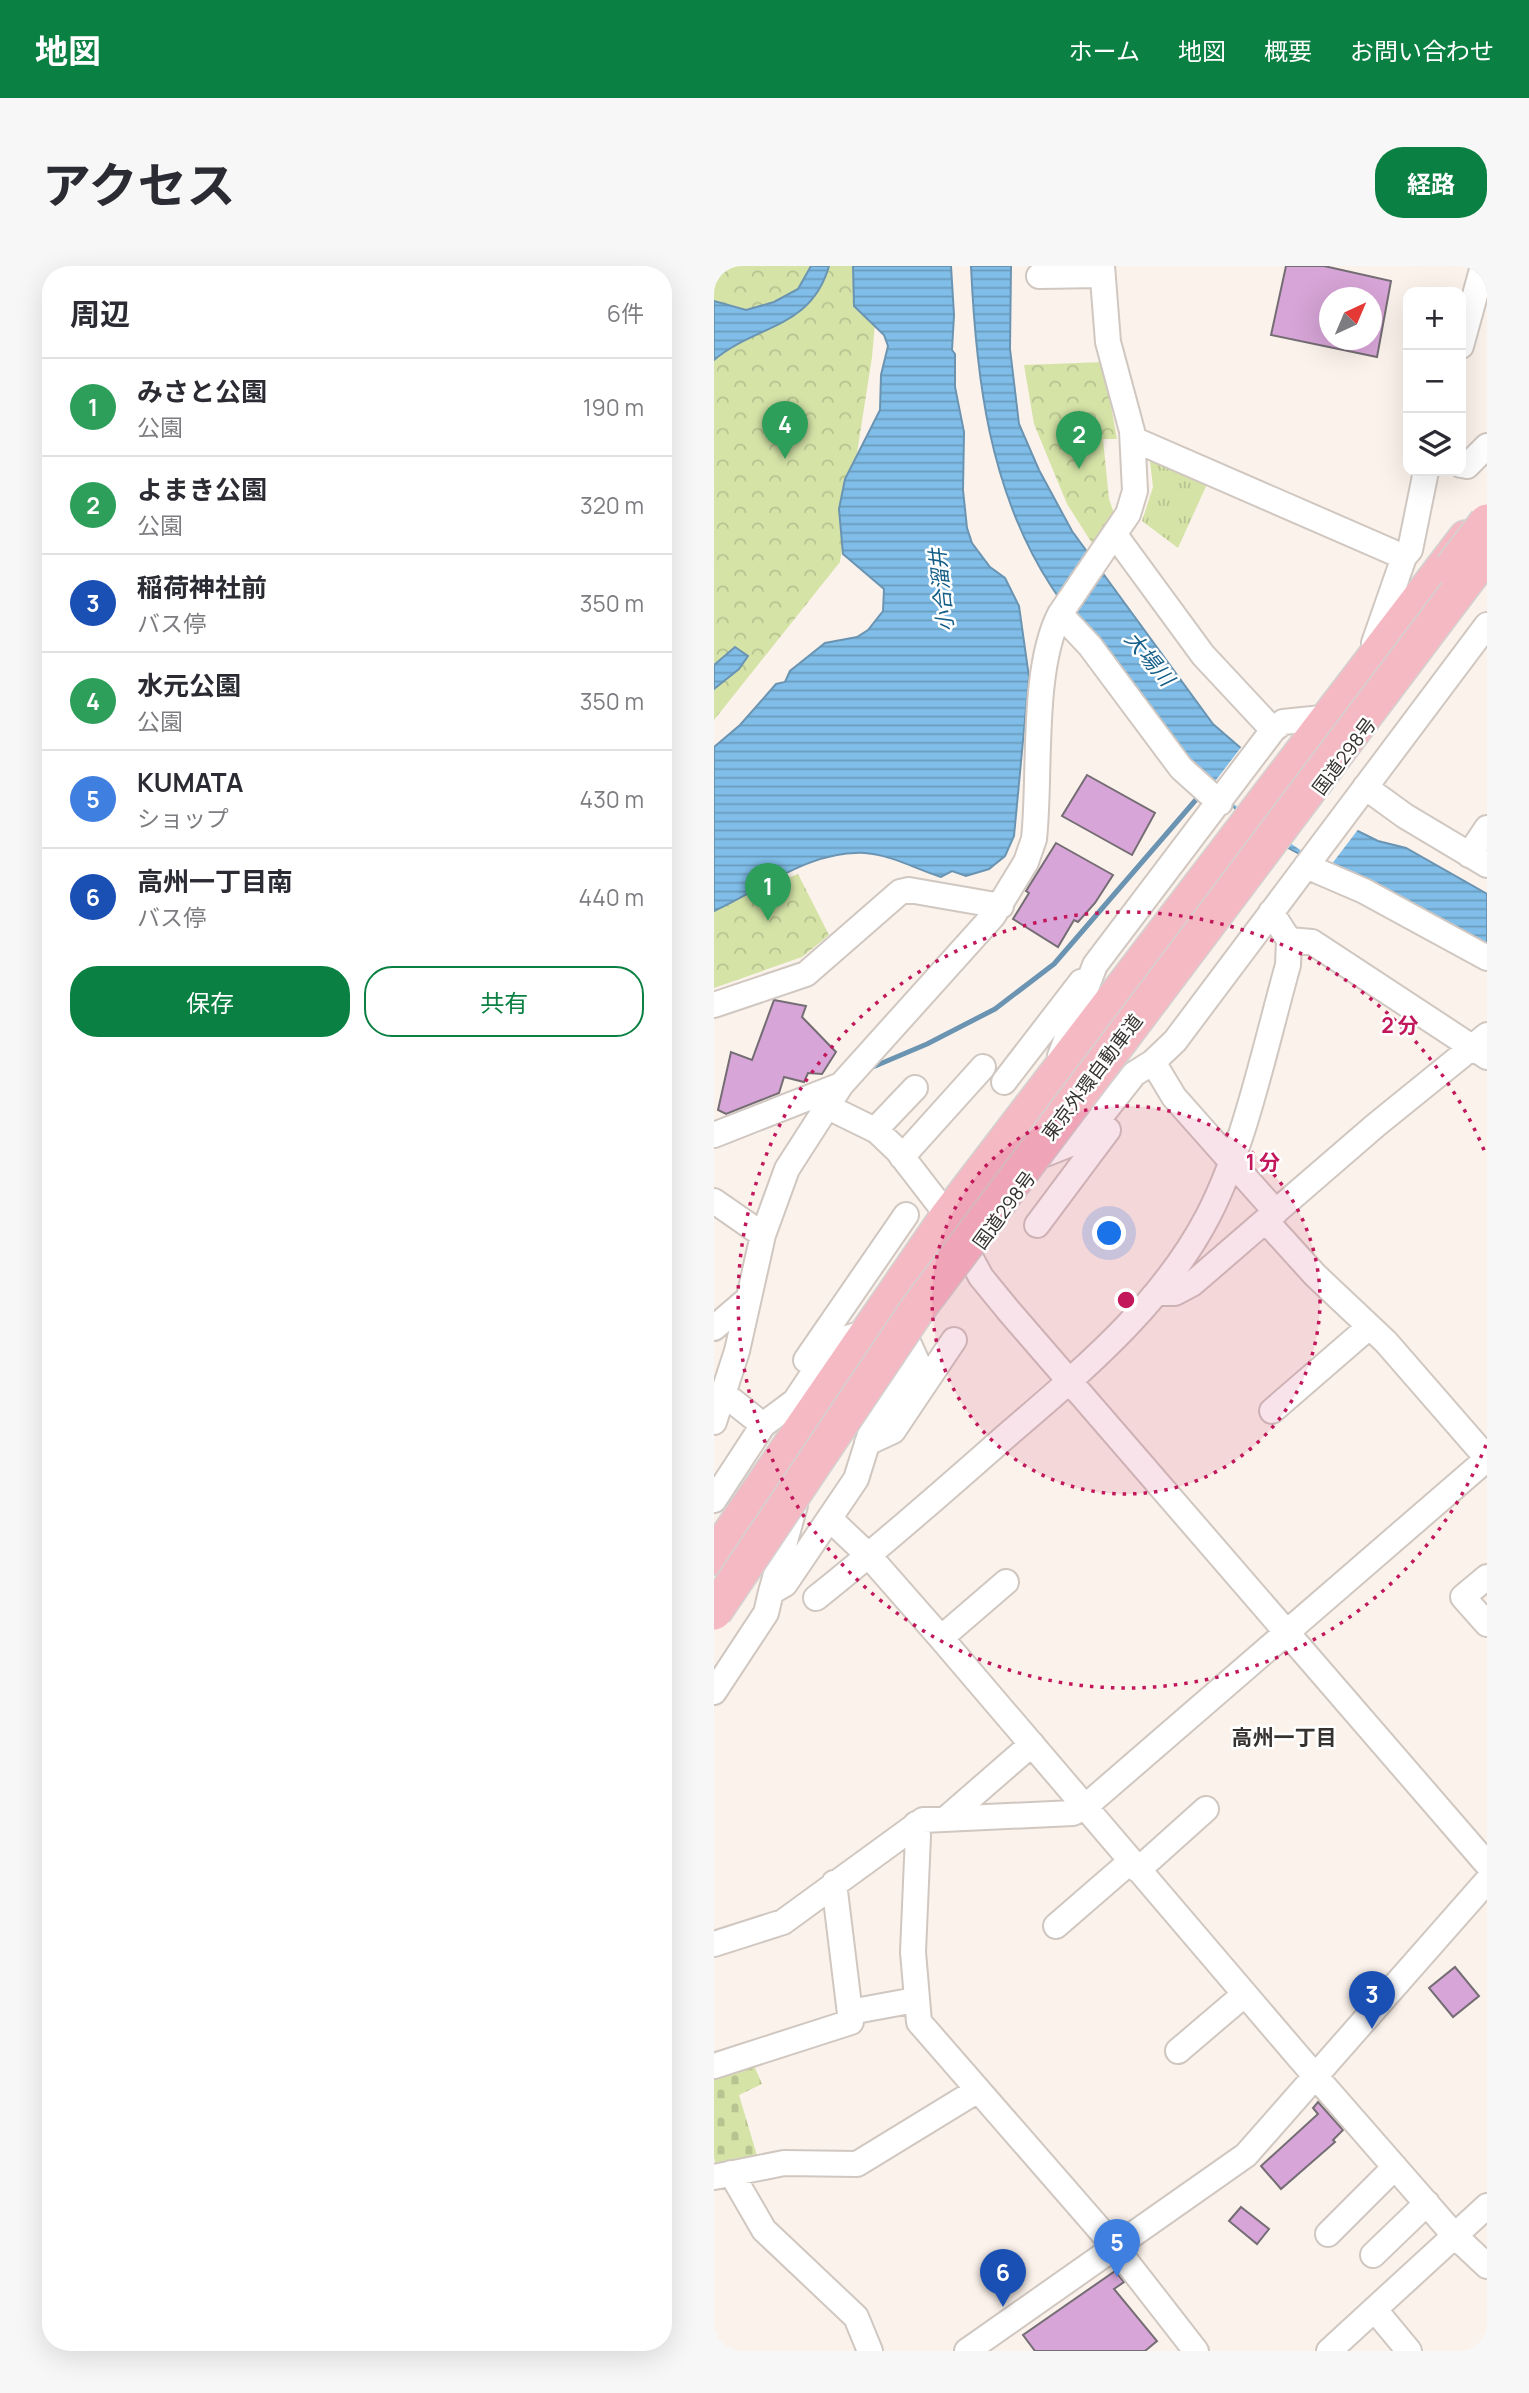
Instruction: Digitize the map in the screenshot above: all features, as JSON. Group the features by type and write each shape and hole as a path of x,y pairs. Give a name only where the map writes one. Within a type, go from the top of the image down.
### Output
{"highway":[{"name":"国道298号","path":"714,1631 796,1501 908,1342 1045,1153 1278,845 1313,769 1332,717 1487,511"},
{"name":"東京外環自動車道","path":"714,1576 775,1481 1047,1103 1487,522"},
{"name":"東京外環自動車道","path":"714,1612 918,1310 1487,553"},
{"name":"国道298号","path":"714,1557 948,1216 1249,824 1313,769 1487,565"}],"street":[{"path":"1466,328 1483,266"},
{"path":"714,1422 721,1388 749,1298 763,1235 788,1170 841,1085 980,934 1001,906 1026,862 1034,839 1044,679 1049,646 1061,611 1128,514 1135,491 1133,439 1108,342 1102,270 1039,276"},
{"path":"1133,439 1404,557"},
{"path":"1466,466 1487,446"},
{"path":"1352,688 1387,612 1404,557 1410,550 1425,476"},
{"path":"1110,542 1203,654 1273,730"},
{"path":"1061,611 1181,768 1220,803"},
{"path":"1045,1153 1083,1139 1135,1074 1153,1062 1175,1041 1487,625"},
{"path":"1004,1082 1220,803 1273,730 1283,722 1332,717"},
{"path":"1361,794 1478,860 1487,828"},
{"path":"1306,866 1364,891 1487,958"},
{"path":"714,1005 806,974 900,892 909,890 1001,906"},
{"path":"816,1598 869,1556 1105,1350 1157,1293 1186,1254 1208,1217 1231,1162 1288,965 1289,940 1271,912"},
{"path":"1157,1293 1175,1293 1192,1284 1482,1047 1312,942 1289,940"},
{"path":"1052,1080 1095,965"},
{"path":"714,1944 783,1922 916,1824 947,1817 1073,1813 1086,1806 1487,1458 1386,1342 1368,1327 1271,1217 1231,1162 1174,1097 1153,1062"},
{"path":"1037,1225 1143,1083 1153,1062"},
{"path":"902,1157 983,1068"},
{"path":"714,1135 841,1085"},
{"path":"875,1130 915,1088"},
{"path":"826,1107 875,1130 902,1157 948,1216 972,1255 981,1277 1487,1864"},
{"path":"714,1201 763,1235"},
{"path":"714,1500 772,1417 786,1388 906,1215"},
{"path":"714,1328 749,1298"},
{"path":"1272,1410 1368,1327"},
{"path":"772,1417 795,1401 829,1350 844,1339 866,1332"},
{"path":"867,1443 893,1431 954,1340"},
{"path":"771,1592 785,1584 856,1479 873,1425 918,1364 908,1342"},
{"path":"721,1388 772,1417"},
{"path":"714,1692 766,1613 796,1501"},
{"path":"830,1519 869,1556 1455,2236 1487,2266"},
{"path":"1487,1577 1463,1597 1487,1624"},
{"path":"941,1638 1006,1582"},
{"path":"947,1817 1032,1744"},
{"path":"1056,1926 1206,1810"},
{"path":"916,1824 915,2000 919,2022 1115,2247 1196,2351"},
{"path":"967,2351 1246,2155 1487,1881"},
{"path":"714,2066 852,2022 834,1883"},
{"path":"1178,2051 1245,1994"},
{"path":"850,2012 915,2000"},
{"path":"870,2351 856,2317 764,2230 722,2175 784,2163 857,2164 978,2090"},
{"path":"1328,2234 1395,2167"},
{"path":"1373,2255 1427,2203"},
{"path":"1329,2351 1487,2206"},
{"path":"1375,2311 1409,2351"}],"green space":[{"path":"714,266 880,266 872,357 840,562 714,720"},
{"path":"1103,362 1117,439 1103,439 1109,499 1116,519 1095,548 1067,504 1034,424 1024,365"},
{"path":"1149,453 1208,482 1178,548 1142,521 1153,487"},
{"path":"798,874 829,935 802,957 714,988 714,908"},
{"path":"752,2061 762,2084 739,2095 758,2159 718,2171 714,2158 714,2072"}],"water":[{"path":"811,266 829,266 821,287 809,302 796,314 731,348 714,360 714,301 746,310 774,302 798,289"},
{"name":"小合溜井","path":"853,266 951,266 954,315 952,350 955,354 955,387 964,432 963,490 967,528 972,543 990,567 1005,578 1019,606 1029,677 1014,836 1005,856 989,869 966,876 952,871 941,877 884,856 845,854 806,864 714,911 714,747 740,725 776,684 785,682 790,671 825,643 857,637 868,630 883,611 884,589 843,554 839,509 845,479 880,410 881,375 888,346 884,335 854,306"},
{"name":"大場川","path":"971,266 1011,266 1010,349 1019,424 1039,470 1072,531 1213,724 1309,807 1378,841 1406,848 1487,894 1487,947 1365,883 1293,851 1264,832 1227,802 1194,767 1086,634 1051,586 1030,549 1000,472 982,391"},
{"path":"735,647 748,656 739,669 714,689 714,665"}],"pier":[{"path":"1242,746 1311,804 1360,827 1328,869 1210,788"}],"building":[{"path":"1286,266 1324,266 1391,281 1382,330 1382,287 1319,287 1319,345 1271,335"},
{"path":"1343,350 1378,350 1377,357"},
{"path":"1087,775 1155,813 1132,855 1062,816"},
{"path":"1056,843 1113,875 1095,903 1078,922 1074,920 1058,947 1013,919 1029,893 1026,891"},
{"path":"774,1000 806,1006 802,1017 836,1052 822,1074 808,1073 804,1082 784,1077 779,1093 726,1114 718,1110 731,1052 752,1060"},
{"path":"1455,1967 1479,1996 1453,2017 1429,1988"},
{"path":"1318,2102 1343,2130 1333,2140 1335,2142 1281,2189 1261,2166 1318,2114 1313,2108"},
{"path":"1241,2207 1269,2229 1257,2244 1229,2221"},
{"path":"1115,2271 1124,2282 1114,2289 1157,2341 1145,2351 1035,2351 1023,2335"}],"waterway":[{"path":"868,1069 927,1044 995,1009 1054,964 1200,795"}],"place":[{"name":"水元公園","path":"785,459"},
{"name":"よまき公園","path":"1079,469"},
{"name":"みさと公園","path":"768,921"},
{"name":"稲荷神社前","path":"1372,2029"},
{"name":"KUMATA","path":"1117,2277"},
{"name":"高州一丁目南","path":"1003,2307"}],"district":[{"name":"高州一丁目","path":"1284,1738"}]}
